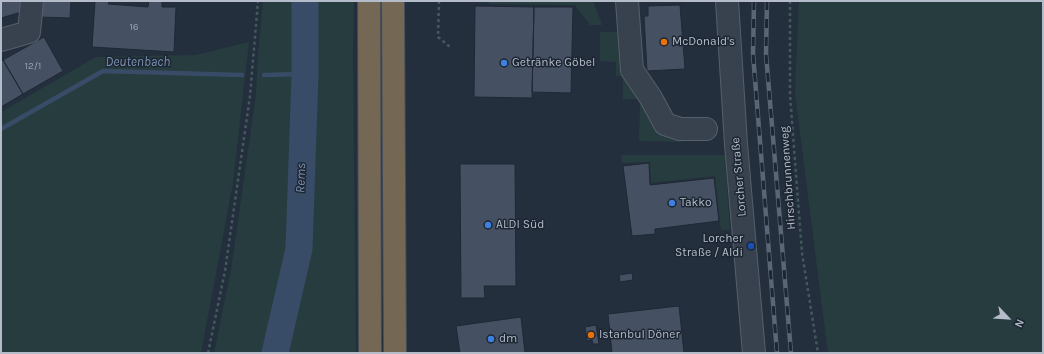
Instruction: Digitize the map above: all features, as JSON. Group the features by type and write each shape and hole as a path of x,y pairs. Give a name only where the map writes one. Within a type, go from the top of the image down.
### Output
{"highway":[{"path":"369,1 370,353"},
{"path":"393,1 395,353"}],"street":[{"path":"1,40 30,32 32,1"},
{"path":"627,1 632,70 651,98 664,124 680,129 706,129"},
{"name":"Lorcher Straße","path":"727,1 736,144 754,353"}],"path":[{"path":"208,353 225,271 250,96 258,1"},
{"path":"439,1 438,37 450,46"},
{"name":"Hirschbrunnenweg","path":"790,1 790,95 802,253 818,353"}],"green space":[{"path":"263,1 354,1 353,58 356,353 214,353 231,270 256,94"},
{"path":"487,1 593,1 602,25 590,25 575,5 490,4"},
{"path":"799,1 1043,1 1043,353 828,353 795,93"},
{"path":"600,32 622,32 682,133 682,142 639,141 640,99 623,99 623,76 616,76 616,62 600,61"},
{"path":"249,42 233,183 201,353 1,353 1,112 96,57 196,55"},
{"path":"621,155 725,155 730,230 721,230 715,176 651,183 650,162 622,163"}],"building":[{"path":"1,1 22,1 25,11 1,18"},
{"path":"39,1 71,1 70,18 39,17"},
{"path":"95,1 109,1 108,4 148,7 149,1 162,1 162,7 176,7 174,52 92,47"},
{"name":"McDonald's","path":"680,5 685,69 647,71 644,16 648,16 648,6"},
{"name":"Getränke Göbel","path":"475,6 534,7 532,98 474,97"},
{"path":"534,7 573,7 571,93 532,92"},
{"path":"44,37 63,71 23,94 3,60"},
{"path":"3,60 23,94 1,107 1,61"},
{"name":"Takko","path":"649,163 650,185 714,178 719,221 655,229 655,234 632,236 623,166"},
{"name":"ALDI Süd","path":"460,164 515,164 516,286 484,286 485,298 461,298"},
{"path":"632,273 633,280 620,282 619,275"},
{"path":"679,306 684,353 612,353 608,314"},
{"name":"dm","path":"521,317 525,353 460,353 456,326"},
{"path":"596,325 599,344 593,344 592,340 587,341 585,327"}],"waterway":[{"name":"Rems","path":"275,353 299,249 305,74 305,1"},
{"name":"Deutenbach","path":"1,129 103,71 242,75"},
{"name":"Deutenbach","path":"264,75 305,74"}],"railway":[{"path":"754,1 753,54 777,353"},
{"path":"767,1 766,54 791,353"}],"place":[{"name":"McDonald's","path":"664,42"},
{"name":"Getränke Göbel","path":"504,63"},
{"name":"Takko","path":"672,203"},
{"name":"ALDI Süd","path":"488,225"},
{"name":"Lorcher Straße / Aldi","path":"751,246"},
{"name":"Istanbul Döner","path":"591,335"},
{"name":"dm","path":"491,339"}]}
